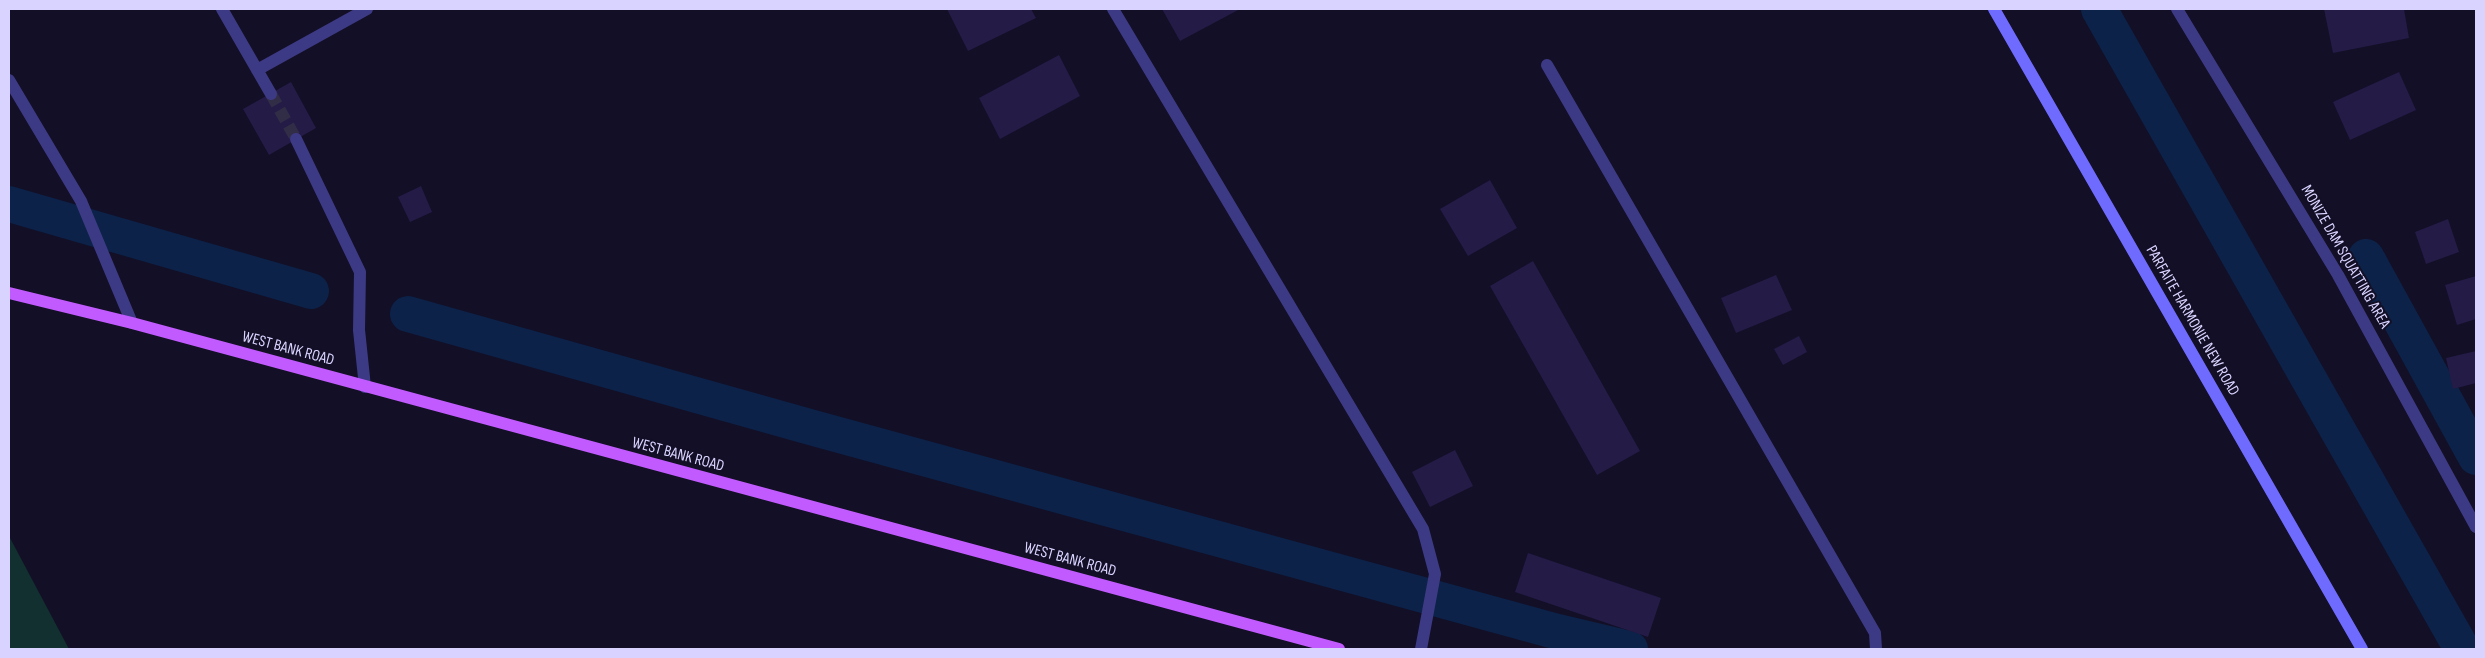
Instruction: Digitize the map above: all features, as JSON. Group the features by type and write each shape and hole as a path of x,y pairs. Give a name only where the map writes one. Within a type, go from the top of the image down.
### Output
{"main road":[{"name":"WEST BANK ROAD","path":"9,293 132,323 1340,649"}],"street":[{"path":"222,9 271,94"},
{"path":"257,70 367,9"},
{"path":"1113,9 1423,529 1436,574 1421,649"},
{"name":"PARFAITE HARMONIE NEW ROAD","path":"1994,9 2362,649"},
{"name":"MONIZE DAM SQUATTING AREA","path":"2177,9 2338,275 2476,526"},
{"path":"1547,65 1875,633 1876,649"},
{"path":"9,80 81,201 132,323"},
{"path":"296,139 360,272 359,330 365,387"}],"green space":[{"path":"9,536 69,649 9,649"}],"building":[{"path":"947,9 1031,9 1036,18 968,51"},
{"path":"1162,9 1240,9 1180,41"},
{"path":"2324,9 2404,9 2409,38 2333,53"},
{"path":"1059,55 1080,96 1000,139 979,98"},
{"path":"2399,72 2416,110 2350,140 2333,102"},
{"path":"291,82 316,128 269,155 243,109"},
{"path":"1490,180 1517,228 1468,256 1440,209"},
{"path":"421,186 432,212 410,222 398,197"},
{"path":"2448,219 2459,252 2426,264 2415,232"},
{"path":"1533,261 1640,451 1597,475 1490,286"},
{"path":"1776,275 1792,310 1736,333 1721,298"},
{"path":"2476,276 2476,319 2457,325 2445,285"},
{"path":"1799,336 1807,352 1783,365 1774,349"},
{"path":"2476,351 2476,383 2453,389 2446,358"},
{"path":"1455,450 1473,486 1430,507 1412,472"},
{"path":"1528,553 1661,598 1648,637 1515,592"}],"waterway":[{"path":"2099,9 2462,649"},
{"path":"9,204 311,291"},
{"path":"2366,257 2476,457"},
{"path":"408,314 810,427 1558,632 1630,649"}],"tunnel":[{"path":"271,94 296,139"}]}
